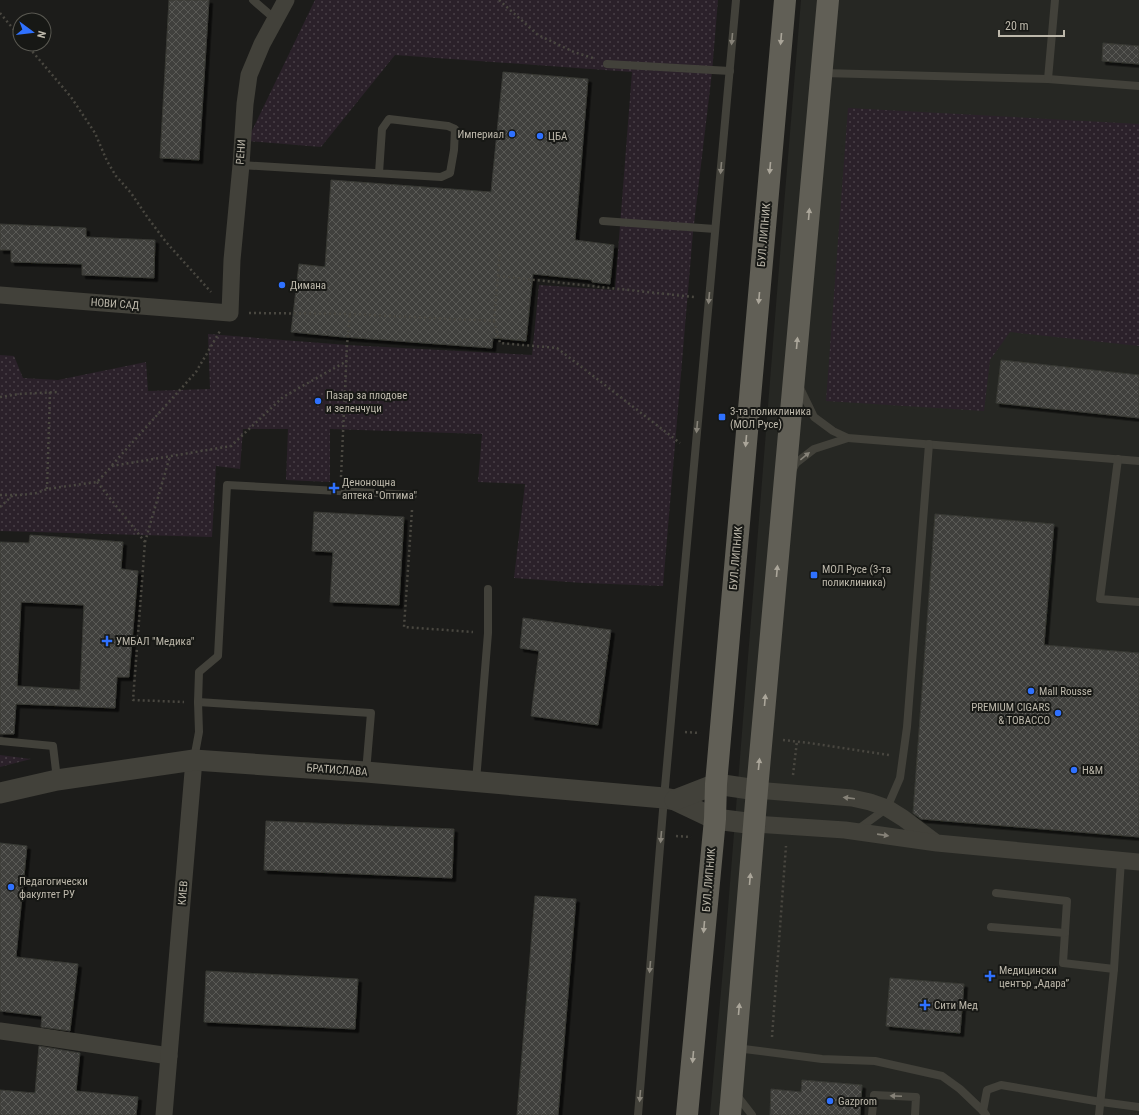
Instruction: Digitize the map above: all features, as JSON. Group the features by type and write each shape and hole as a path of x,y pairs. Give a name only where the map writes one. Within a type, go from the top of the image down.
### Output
{"main road":[{"name":"БУЛ. ЛИПНИК","path":"687,1115 714,829 720,735 785,0"},
{"path":"730,1115 757,790 828,0"}],"street":[{"name":"РЕНИ","path":"230,313 232,260 245,104 249,75 262,44 286,0"},
{"name":"НОВИ САД","path":"0,295 230,313"},
{"name":"БРАТИСЛАВА","path":"0,793 57,780 194,760 366,772 670,799"},
{"name":"КИЕВ","path":"164,1115 194,760"},
{"path":"670,799 716,784 757,790 852,798 887,808 936,843"},
{"path":"670,799 714,829 755,824 845,830 936,843 1139,862"},
{"path":"0,1031 169,1056"}],"lane":[{"path":"253,0 275,19"},
{"path":"638,1115 661,835 670,799 670,730 736,0"},
{"path":"1048,79 1055,0"},
{"path":"607,64 730,71"},
{"path":"822,73 1048,79 1139,86"},
{"path":"240,165 441,177 450,173 454,150 455,129 448,126 389,119 382,129 379,173"},
{"path":"603,221 715,229"},
{"path":"794,374 814,417 833,431 848,438 1139,461"},
{"path":"784,488 796,463 814,449 848,438"},
{"path":"845,830 858,830 887,808 900,778 908,728 929,444"},
{"path":"1118,459 1100,599 1139,602"},
{"name":"КИЕВ","path":"194,760 199,732 199,672 218,656 227,485 340,491"},
{"path":"340,491 413,496"},
{"path":"476,782 488,633 488,589"},
{"path":"198,702 371,713 366,772"},
{"path":"0,741 53,746 57,780"},
{"path":"1099,1115 1114,969 1121,860"},
{"path":"996,893 1067,901 1063,963 1114,969"},
{"path":"992,927 1065,934"},
{"path":"736,1048 822,1059 875,1061 942,1076 960,1089 984,1113"},
{"path":"984,1113 987,1090 1001,1085 1139,1107"},
{"path":"732,1089 752,1115"},
{"path":"872,1115 874,1095 916,1097 915,1115"}],"path":[{"path":"500,0 538,34 574,52 607,64"},
{"path":"0,13 12,27"},
{"path":"33,52 71,97 95,133 107,161 116,176 131,193 166,242 230,313 350,314 494,321"},
{"path":"500,251 494,321 500,343 557,348 695,455"},
{"path":"498,276 709,298"},
{"path":"0,494 14,495 37,493 47,489 97,482 196,372 230,313"},
{"path":"340,491 350,314"},
{"path":"112,466 231,446 283,397 347,361"},
{"path":"47,489 50,392"},
{"path":"0,398 19,394 58,392"},
{"path":"170,456 145,542 133,700 198,702"},
{"path":"97,482 145,542"},
{"path":"0,507 14,495"},
{"path":"413,496 404,627 488,633"},
{"path":"670,730 720,735"},
{"path":"762,739 797,741 903,757"},
{"path":"791,793 797,741"},
{"path":"661,835 714,829"},
{"path":"771,1052 786,846"}],"shaded area":[{"path":"315,0 718,0 712,72 693,232 663,586 583,583 514,578 525,484 478,482 482,434 330,429 330,482 286,480 288,429 243,429 240,469 216,466 212,537 0,531 0,355 14,356 23,378 58,380 146,362 148,391 210,389 208,334 347,345 532,355 539,285 615,290 632,72 395,55 321,147 247,141"},
{"path":"801,0 1139,0 1139,1115 710,1115 725,946"},
{"path":"848,108 1139,124 1139,346 1010,332 990,360 984,411 826,401"},
{"path":"0,755 31,759 0,767"}],"building":[{"path":"169,0 209,0 199,160 160,158"},
{"path":"1103,43 1139,46 1139,64 1102,61"},
{"path":"503,72 588,79 575,240 614,245 610,284 592,282 592,280 533,274 526,341 493,338 492,348 291,332 299,264 325,267 331,180 491,192"},
{"path":"0,224 86,228 86,237 155,240 154,278 82,275 82,264 11,262 11,250 0,250"},
{"path":"1001,360 1139,375 1139,418 996,403"},
{"path":"314,512 404,517 399,605 330,602 333,552 312,551"},
{"name":"Mall Rousse","path":"935,514 1054,524 1044,645 1139,653 1139,837 921,819 913,813"},
{"name":"УМБАЛ \"Медика\"","path":"30,535 123,542 121,569 138,571 129,677 117,677 115,708 16,704 14,734 0,734 0,542 29,543","holes":["21,602 84,605 80,690 17,686"]},
{"path":"523,618 611,630 598,725 531,716 539,651 520,648"},
{"path":"266,821 454,829 452,878 264,870"},
{"path":"0,843 27,846 16,957 78,964 70,1031 41,1027 42,1016 0,1011"},
{"path":"535,896 576,899 558,1115 517,1115"},
{"path":"206,971 358,979 355,1029 204,1022"},
{"name":"Сити Мед","path":"890,978 964,984 960,1033 886,1026"},
{"path":"39,1046 80,1053 76,1091 138,1097 136,1115 0,1115 0,1090 35,1093"},
{"path":"802,1080 862,1085 860,1115 770,1115 771,1089 801,1092"}],"place":[{"name":"Империал","path":"512,134"},
{"name":"ЦБА","path":"540,136"},
{"name":"Димана","path":"282,285"},
{"name":"Пазар за плодове и зеленчуци","path":"318,401"},
{"name":"3-та поликлиника (МОЛ Русе)","path":"722,417"},
{"name":"Денонощна аптека \"Оптима\"","path":"334,488"},
{"name":"МОЛ Русе (3-та поликлиника)","path":"814,575"},
{"name":"УМБАЛ \"Медика\"","path":"107,641"},
{"name":"Mall Rousse","path":"1031,691"},
{"name":"PREMIUM CIGARS & TOBACCO","path":"1058,713"},
{"name":"H&M","path":"1074,770"},
{"name":"Педагогически факултет РУ","path":"11,887"},
{"name":"Медицински център „Адара”","path":"990,976"},
{"name":"Сити Мед","path":"925,1005"},
{"name":"Gazprom","path":"830,1101"}]}
